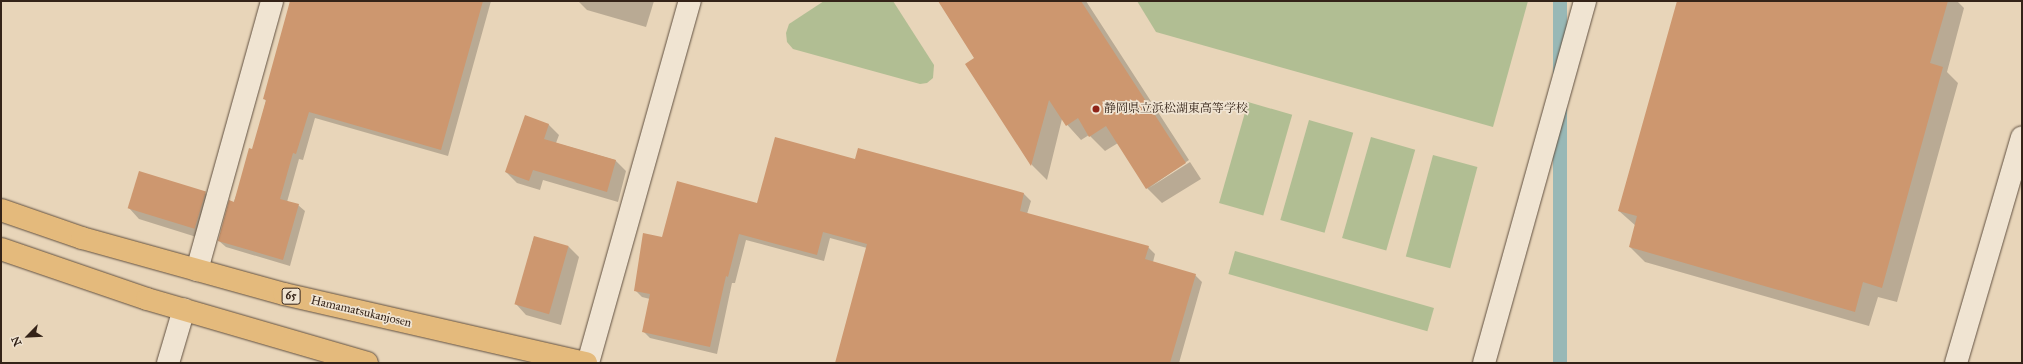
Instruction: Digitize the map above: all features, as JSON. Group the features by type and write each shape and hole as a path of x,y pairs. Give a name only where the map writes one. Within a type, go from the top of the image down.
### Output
{"main road":[{"name":"Hamamatsukanjosen","path":"1,210 82,238 284,294 587,363"},
{"path":"1,250 184,310 367,363"}],"street":[{"path":"197,270 272,1"},
{"path":"587,363 690,1"},
{"path":"1484,363 1585,1"},
{"path":"1956,363 2022,137"},
{"path":"168,363 184,310"}],"green space":[{"path":"824,1 893,1 934,65 933,78 927,83 920,84 793,49 787,42 786,33 789,24"},
{"path":"1137,1 1528,1 1493,127 1156,32"},
{"path":"1248,102 1292,115 1263,216 1219,203"},
{"path":"1309,120 1353,133 1325,233 1280,220"},
{"path":"1371,137 1415,150 1386,251 1342,238"},
{"path":"1433,155 1477,167 1450,268 1406,256"},
{"path":"1235,251 1434,308 1427,331 1228,274"}],"water":[{"path":"1553,1 1567,1 1567,363 1553,363"}],"building":[{"path":"290,1 483,1 441,150 309,112 296,154 293,153 280,199 299,204 283,260 218,241 229,200 234,202 249,148 252,149 266,100 263,99"},
{"path":"938,1 1081,1 1186,163 1146,189 1106,126 1089,137 1078,118 1066,126 1049,100 1031,166 965,64 974,58"},
{"path":"1677,1 1948,1 1930,63 1943,67 1882,288 1863,282 1855,312 1629,247 1637,216 1618,211"},
{"path":"525,115 549,124 544,139 616,160 607,192 533,170 529,181 505,172"},
{"path":"775,137 855,159 858,148 1024,193 1020,211 1149,246 1145,259 1196,274 1170,363 835,363 867,244 823,232 817,255 739,234 728,277 726,276 710,347 642,332 650,294 634,291 643,233 662,237 677,181 757,203"},
{"path":"139,171 206,191 195,229 128,208"},
{"path":"534,236 569,246 549,314 514,304"}],"place":[{"name":"静岡県立浜松湖東高等学校","path":"1096,109"}]}
